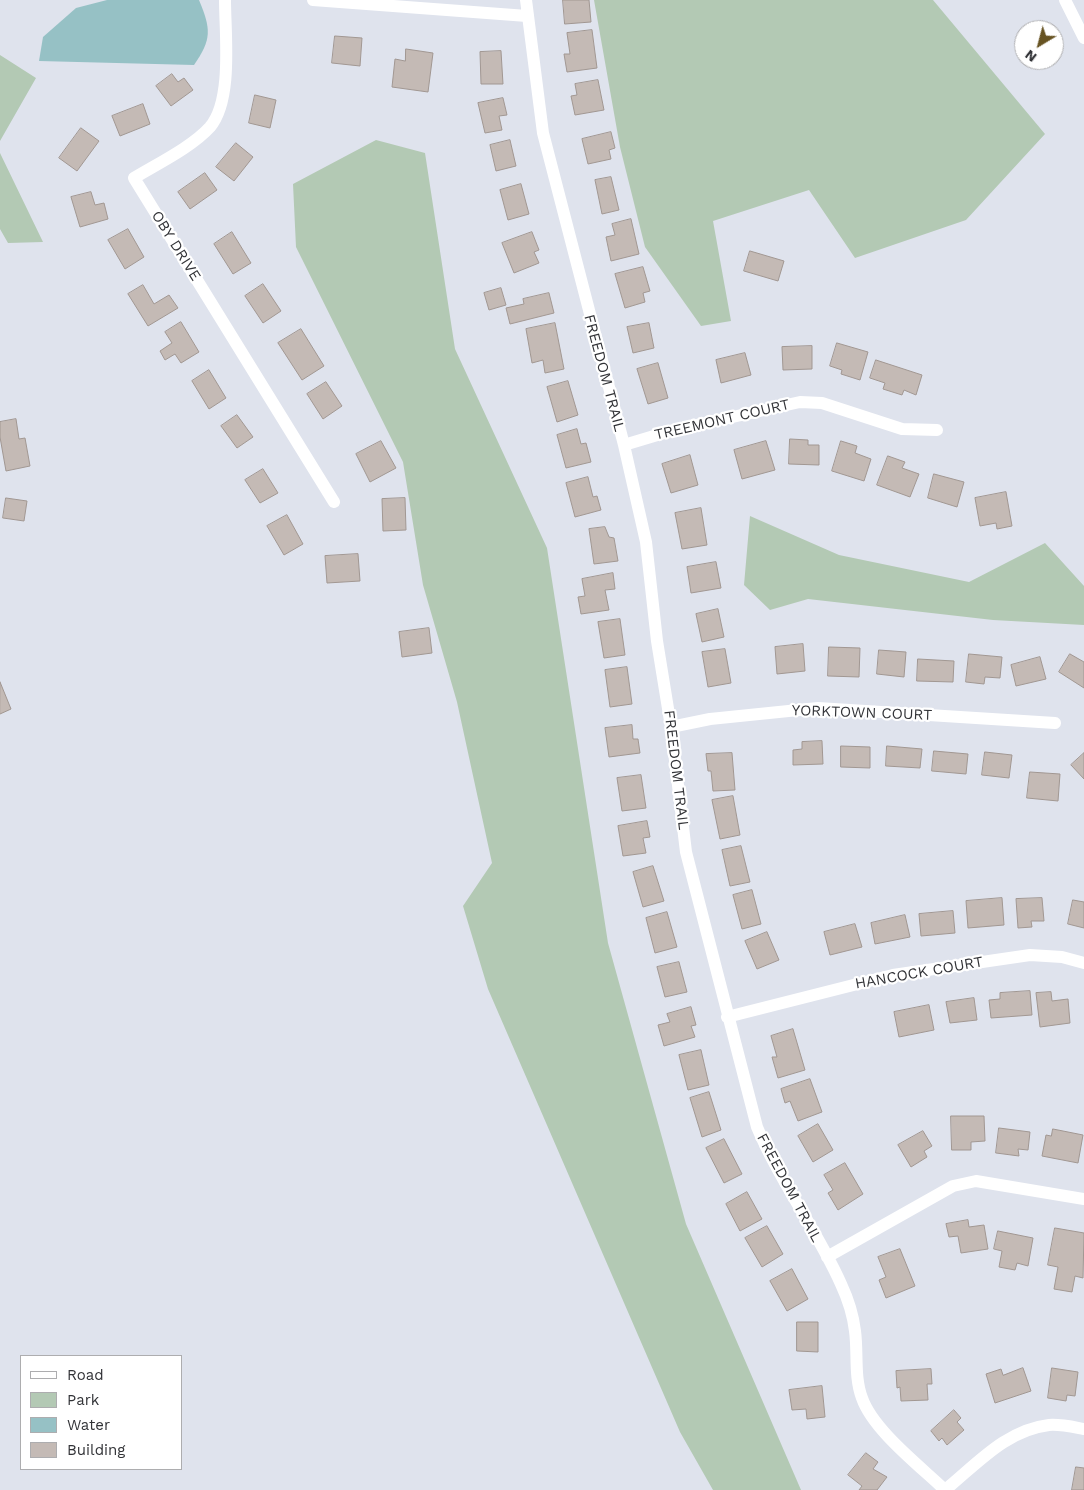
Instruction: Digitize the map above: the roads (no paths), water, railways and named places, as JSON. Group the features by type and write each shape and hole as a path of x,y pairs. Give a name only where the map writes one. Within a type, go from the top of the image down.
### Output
{"street":[{"name":"OBY DRIVE","path":"225,0 224,89 218,112 211,125 201,136 134,178 334,502"},
{"path":"313,0 527,16"},
{"name":"FREEDOM TRAIL","path":"526,0 543,133 624,445 646,542 657,641 671,727 686,852 727,1017 757,1127 768,1152 827,1257 850,1308 855,1331 861,1397 868,1414 880,1428 945,1490"},
{"path":"1065,0 1084,38"},
{"name":"TREEMONT COURT","path":"624,445 674,430 800,402 822,403 902,429 937,430"},
{"name":"YORKTOWN COURT","path":"671,727 710,719 818,708 1055,723"},
{"name":"HANCOCK COURT","path":"727,1017 893,975 1030,955 1062,957 1084,963"},
{"path":"827,1257 953,1186 976,1181 1084,1199"},
{"path":"945,1490 1006,1439 1027,1429 1051,1425 1084,1429"}],"water":[{"path":"107,0 199,0 206,19 208,34 204,48 194,65 39,61 43,37 76,8"}]}
